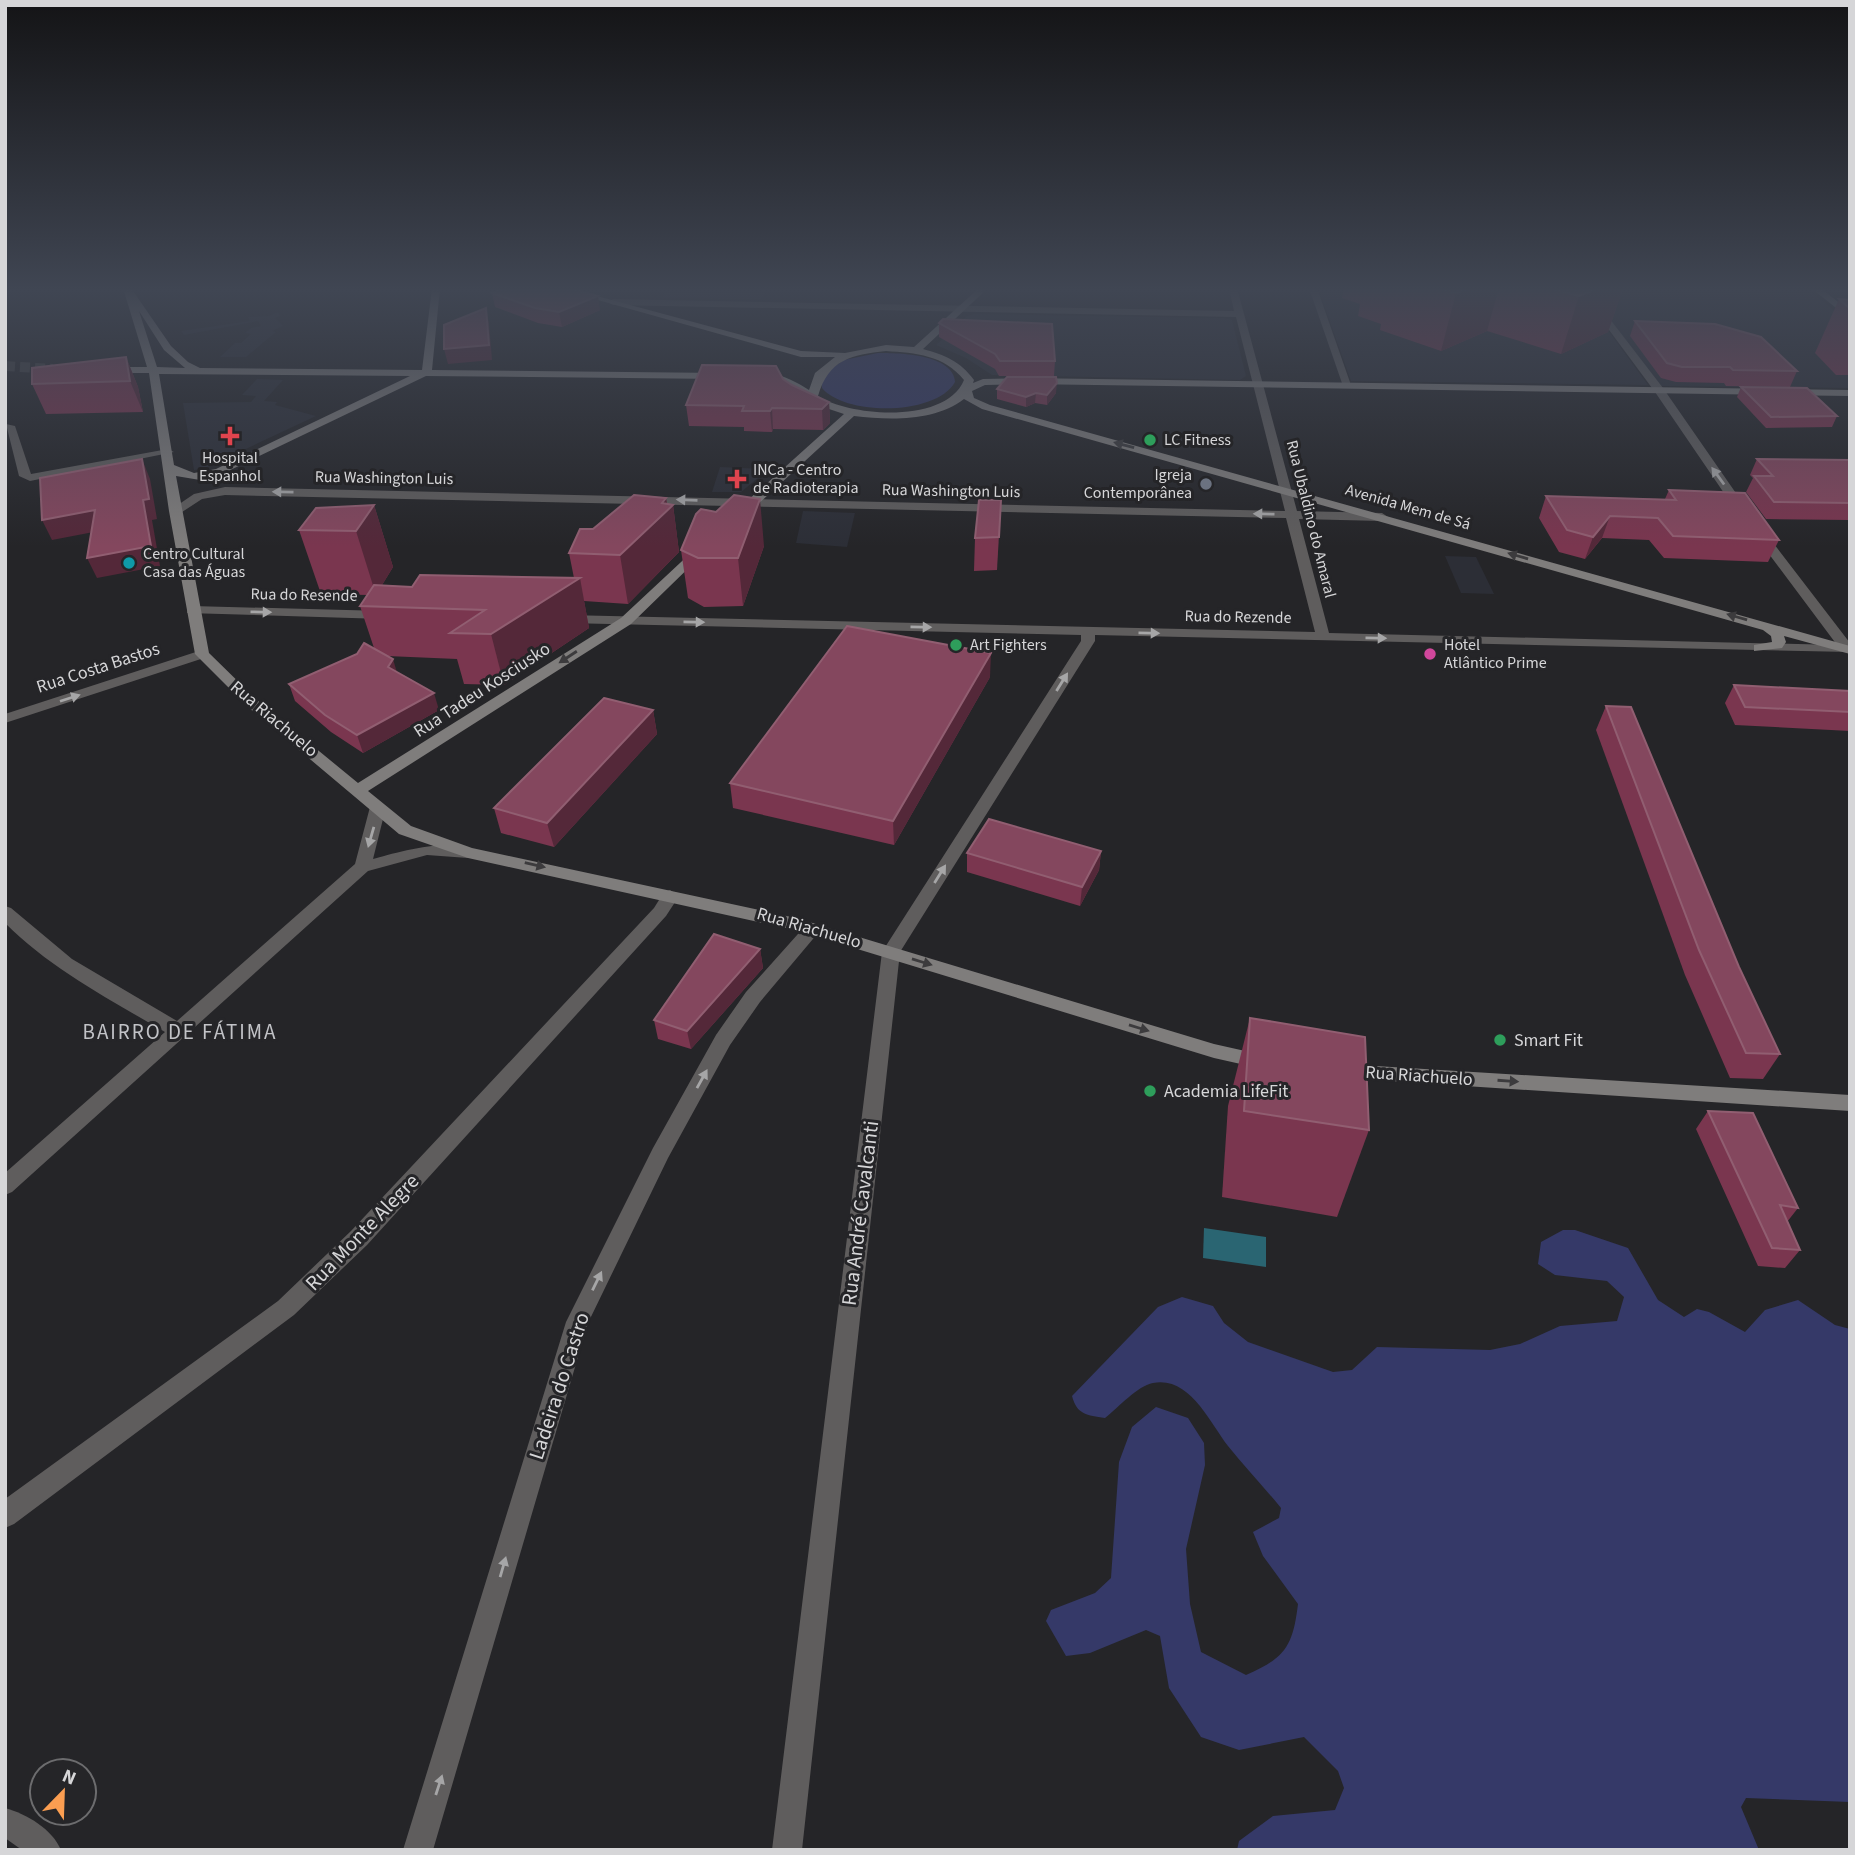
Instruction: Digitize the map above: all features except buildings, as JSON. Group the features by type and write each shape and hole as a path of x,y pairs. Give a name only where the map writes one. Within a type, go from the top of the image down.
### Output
{"main road":[{"path":"154,375 158,385 175,512 202,654"},
{"path":"170,467 181,476 207,475 220,471 422,375"},
{"path":"590,375 770,378 798,385 825,405 851,413 886,416 920,412 953,402 978,384 992,382 1850,393"},
{"path":"770,378 780,375"},
{"path":"812,397 817,375"},
{"path":"966,375 967,390"},
{"name":"Avenida Mem de Sá","path":"967,390 969,401 986,407 1849,649"},
{"path":"733,521 851,413"},
{"name":"Rua Tadeu Kosciusko","path":"358,790 626,621 705,547"},
{"path":"1759,648 1777,645 1779,642 1777,634 1763,624"},
{"name":"Rua Riachuelo","path":"202,654 253,704 405,830 468,853 751,912 1214,1051 1288,1066"},
{"name":"Rua Riachuelo","path":"1321,1069 1850,1103"}],"street":[{"name":"Rua Ubaldino do Amaral","path":"1256,375 1324,637"},
{"path":"1344,375 1348,386"},
{"path":"1647,375 1748,518 1849,649"},
{"path":"10,426 25,476 30,478 167,452"},
{"path":"220,471 212,479 213,484 225,491"},
{"name":"Rua Washington Luis","path":"175,512 198,496 225,491 1382,517"},
{"name":"Rua do Resende","path":"192,610 405,615"},
{"path":"557,619 626,621"},
{"name":"Rua do Rezende","path":"626,621 1849,649"},
{"name":"Rua André Cavalcanti","path":"787,1850 891,953 1087,641 1088,631"},
{"name":"Rua Costa Bastos","path":"5,719 202,654"},
{"path":"362,867 378,807"},
{"path":"5,1186 362,867 426,850 468,853"},
{"name":"Rua Monte Alegre","path":"5,1515 286,1308 359,1238 660,912 670,897"},
{"path":"5,912 20,928 72,970 180,1032"},
{"name":"Ladeira do Castro","path":"418,1850 577,1322 660,1154 723,1041 753,997 813,929"},
{"path":"5,1823 16,1826 46,1850"}],"shaded area":[{"path":"822,375 953,375 955,382 945,393 929,401 911,406 869,407 850,404 834,397 822,388"},
{"path":"992,375 1246,375 1246,376 1240,380"},
{"path":"1349,375 1640,375 1648,385 1351,381"},
{"path":"1652,375 1850,375 1850,388 1661,386"},
{"name":"Hospital Espanhol","path":"257,379 283,380 264,401 277,402 275,405 316,416 203,469 194,470 183,403 251,402 256,396 242,395"},
{"name":"INCa - Centro de Radioterapia","path":"720,467 769,469 741,492 712,492"},
{"path":"803,511 855,513 847,547 796,543"},
{"path":"1445,556 1476,557 1494,594 1461,593"},
{"path":"1204,1228 1266,1237 1266,1267 1203,1258"},
{"path":"1563,1230 1575,1230 1628,1248 1658,1300 1684,1317 1697,1309 1709,1312 1745,1332 1765,1310 1798,1300 1835,1325 1850,1329 1850,1802 1746,1798 1741,1807 1759,1850 1237,1850 1239,1841 1273,1816 1335,1810 1344,1788 1338,1771 1304,1737 1239,1750 1201,1737 1169,1688 1160,1636 1146,1630 1090,1653 1066,1656 1046,1621 1051,1610 1095,1593 1111,1578 1119,1462 1132,1427 1156,1407 1188,1418 1204,1443 1205,1465 1186,1549 1190,1604 1201,1652 1246,1675 1279,1656 1290,1640 1296,1618 1298,1604 1263,1556 1253,1532 1279,1518 1281,1508 1228,1446 1198,1403 1178,1387 1166,1383 1147,1385 1105,1418 1080,1411 1072,1396 1158,1307 1182,1297 1213,1306 1224,1323 1248,1342 1333,1372 1352,1370 1377,1347 1490,1350 1520,1344 1560,1326 1617,1321 1624,1297 1607,1281 1555,1275 1538,1264 1541,1242"}],"place":[{"name":"Hospital Espanhol","path":"230,436"},
{"name":"LC Fitness","path":"1150,440"},
{"name":"INCa - Centro de Radioterapia","path":"737,479"},
{"name":"Igreja Contemporânea","path":"1206,484"},
{"name":"Centro Cultural Casa das Águas","path":"129,563"},
{"name":"Art Fighters","path":"956,645"},
{"name":"Hotel Atlântico Prime","path":"1430,654"},
{"name":"Smart Fit","path":"1500,1040"},
{"name":"Academia LifeFit","path":"1150,1091"}],"district":[{"name":"BAIRRO DE FÁTIMA","path":"180,1032"}]}
